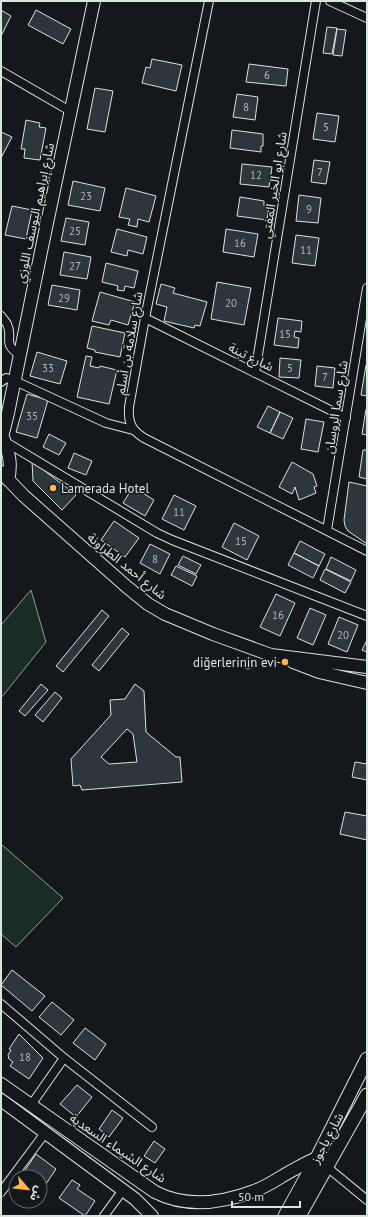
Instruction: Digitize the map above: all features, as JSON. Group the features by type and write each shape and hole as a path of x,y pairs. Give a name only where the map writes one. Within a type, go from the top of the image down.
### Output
{"main road":[{"name":"شارع ياجوز","path":"285,1216 317,1158 367,1059"},
{"name":"شارع ياجوز","path":"299,1216 367,1095"}],"street":[{"name":"شارع إبراهيم اليوسف اللوزي","path":"3,437 94,1"},
{"name":"شارع سلامة بن أسلم","path":"133,430 129,414 145,318 209,1"},
{"name":"شارع ابو الخير المفتي","path":"255,373 316,1"},
{"path":"330,1 367,18"},
{"path":"1,71 70,111"},
{"name":"شارع سما الروسان","path":"327,530 367,288"},
{"path":"1,316 8,325 10,346 12,350 20,355"},
{"name":"شارع تبنة","path":"145,318 346,418"},
{"path":"1,382 6,378 15,381 106,423 133,430 144,438 367,551"},
{"path":"3,437 11,463 5,476"},
{"path":"3,437 134,520 167,538 367,616"},
{"name":"شارع أحمد الطراونة","path":"5,476 59,528 148,604 165,614 213,634 320,672 367,683"},
{"name":"شارع أحمد الطراونة","path":"279,657 367,667"},
{"path":"1,1004 64,1058 152,1127"},
{"path":"31,1105 64,1058"},
{"name":"شارع الشيماء السعدية","path":"1,1084 155,1192 179,1201 195,1202 221,1200 254,1191 317,1158"},
{"path":"1,1100 123,1190 149,1212 155,1192"},
{"path":"1,1192 45,1133"},
{"path":"327,1167 367,1200"},
{"path":"104,1216 123,1190"}],"green space":[{"path":"31,590 46,642 1,698 1,625"},
{"path":"1,844 63,898 16,947 1,934"}],"building":[{"path":"1,10 11,16 1,36"},
{"path":"36,10 71,29 63,44 28,25"},
{"path":"327,27 337,28 332,54 323,53"},
{"path":"337,29 346,30 342,56 333,55"},
{"path":"152,59 182,65 176,91 142,83 146,67 150,68"},
{"path":"249,64 288,69 286,86 246,82"},
{"path":"95,88 113,91 105,132 87,129"},
{"path":"237,94 258,97 255,120 233,117"},
{"path":"317,113 339,116 335,142 313,139"},
{"path":"26,120 40,123 39,127 46,128 40,160 24,158 25,149 21,149"},
{"path":"232,130 263,134 263,146 261,146 261,152 230,148"},
{"path":"1,132 12,137 1,158"},
{"path":"314,160 330,162 326,184 311,182"},
{"path":"242,164 272,167 269,187 240,184"},
{"path":"73,181 105,188 100,211 68,205"},
{"path":"126,188 156,196 149,222 138,219 137,227 128,225 130,219 119,217"},
{"path":"299,195 321,198 318,223 296,221"},
{"path":"240,197 264,201 264,206 269,206 267,220 237,216"},
{"path":"12,206 32,210 26,239 5,235"},
{"path":"66,218 89,222 85,245 61,241"},
{"path":"117,229 147,237 143,254 128,250 127,256 111,252"},
{"path":"226,229 258,234 254,257 223,252"},
{"path":"296,235 319,238 315,266 292,263"},
{"path":"64,252 91,257 87,279 60,275"},
{"path":"106,263 138,271 134,288 125,286 124,291 117,290 118,286 102,282"},
{"path":"217,282 251,288 244,325 211,319"},
{"path":"161,284 175,288 173,293 207,302 200,326 195,325 194,328 164,321 167,307 156,304"},
{"path":"52,285 80,290 77,310 48,305"},
{"path":"100,292 135,302 128,325 111,320 109,325 92,321"},
{"path":"278,318 302,321 301,332 295,331 294,337 299,338 298,348 274,345"},
{"path":"92,326 125,333 120,357 95,352 95,350 87,348"},
{"path":"37,352 67,361 60,384 30,376"},
{"path":"86,356 92,357 90,366 99,368 100,366 117,370 109,404 77,397"},
{"path":"280,358 301,360 299,378 279,377"},
{"path":"367,365 367,396 361,395"},
{"path":"317,366 335,368 333,388 315,386"},
{"path":"27,394 48,400 37,438 16,432"},
{"path":"268,406 280,412 270,433 257,427"},
{"path":"367,409 367,435 362,434"},
{"path":"280,412 293,418 283,439 270,433"},
{"path":"306,419 324,422 318,452 301,449"},
{"path":"49,434 66,443 59,455 43,447"},
{"path":"363,450 367,450 367,479 359,477"},
{"path":"74,453 92,461 86,475 68,468"},
{"name":"Lamerada Hotel","path":"32,461 76,495 62,510 33,481"},
{"path":"292,462 313,474 317,486 314,487 316,493 299,500 295,487 292,494 279,487"},
{"path":"349,482 367,486 367,544 348,531 345,526 344,520"},
{"path":"133,487 154,500 145,516 123,503"},
{"path":"174,495 196,506 184,530 162,519"},
{"path":"114,521 139,538 125,557 101,540"},
{"path":"234,523 259,536 247,560 222,547"},
{"path":"300,541 325,554 319,566 294,553"},
{"path":"150,544 170,554 160,574 140,563"},
{"path":"294,553 319,566 313,578 288,565"},
{"path":"183,556 201,565 196,574 178,565"},
{"path":"331,557 356,570 351,581 326,569"},
{"path":"176,566 197,576 192,586 171,575"},
{"path":"325,569 351,582 345,593 320,580"},
{"path":"276,594 295,603 280,636 260,627"},
{"path":"310,608 326,615 313,645 297,638"},
{"path":"102,610 109,616 63,672 56,666"},
{"path":"339,617 358,625 347,652 328,644"},
{"path":"122,628 129,634 99,671 92,665"},
{"path":"367,640 367,652 362,650"},
{"path":"246,659 252,662 254,666 248,669 242,666 241,662"},
{"path":"41,684 48,690 25,716 19,711"},
{"path":"135,684 144,691 146,732 176,757 180,757 182,782 82,790 80,785 73,786 71,759 111,715 110,700 125,699","holes":["127,729 133,734 137,762 109,764 101,757"]},
{"path":"55,692 62,698 43,722 35,715"},
{"path":"355,762 367,764 367,780 352,777"},
{"path":"345,812 367,816 367,840 340,834"},
{"path":"12,970 45,996 32,1011 1,985"},
{"path":"52,1002 74,1020 61,1035 39,1017"},
{"path":"85,1028 106,1044 95,1060 73,1043"},
{"path":"19,1034 43,1058 29,1079 10,1066 13,1062 9,1059 8,1055 11,1050 9,1049"},
{"path":"77,1085 92,1097 76,1117 60,1104"},
{"path":"112,1110 123,1118 109,1137 99,1129"},
{"path":"154,1141 165,1149 155,1163 144,1156"},
{"path":"36,1154 56,1169 48,1181 48,1169 26,1169"},
{"path":"72,1180 80,1185 77,1189 95,1201 85,1216 59,1198"}],"place":[{"name":"Lamerada Hotel","path":"53,488"},
{"name":"diğerlerinin evi","path":"285,662"}]}
